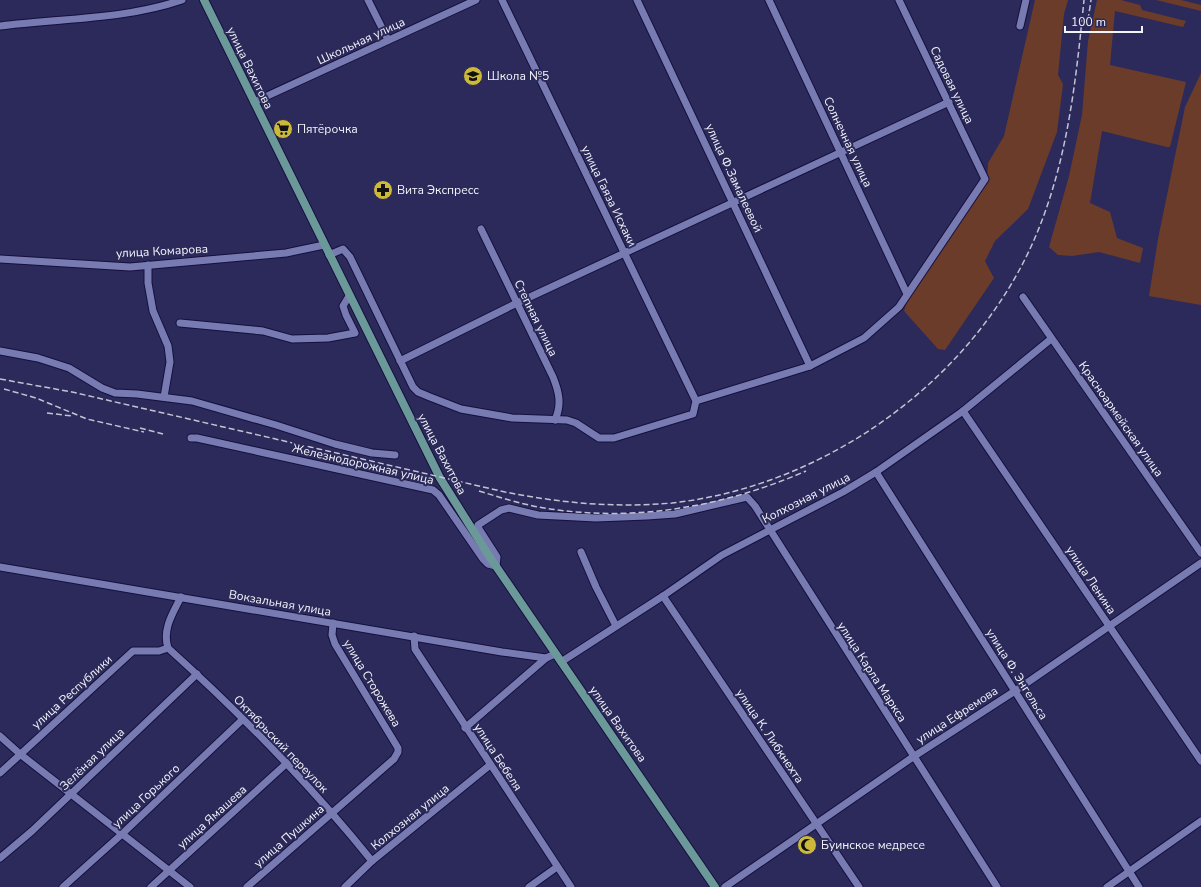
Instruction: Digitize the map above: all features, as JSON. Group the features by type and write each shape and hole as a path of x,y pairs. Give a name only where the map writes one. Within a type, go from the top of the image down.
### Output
{"main road":[{"name":"улица Вахитова","path":"204,0 440,478 496,566 555,654 715,887"}],"street":[{"path":"0,26 96,18 158,8 182,0"},
{"path":"368,0 388,40"},
{"name":"Школьная улица","path":"254,102 476,0"},
{"name":"улица Гаяза Исхаки","path":"502,0 696,401"},
{"name":"улица Ф.Замалеевой","path":"637,0 810,366"},
{"name":"Солнечная улица","path":"769,0 907,294"},
{"name":"Садовая улица","path":"899,0 985,179 907,294"},
{"path":"1020,26 1026,0"},
{"path":"400,361 516,303 625,254 733,202 949,102"},
{"name":"Степная улица","path":"481,229 558,390 560,410 555,420"},
{"name":"улица Комарова","path":"0,259 130,267 286,253 324,245"},
{"path":"329,255 343,249 350,257 400,361 418,392 461,409 486,415 512,418 567,420 576,423 599,438 614,438 693,414 696,401 810,366 864,338 898,307 907,294"},
{"path":"148,266 148,283 153,311 168,346 170,362 164,397"},
{"path":"180,323 263,331 292,339 345,335 355,333 343,306 349,296"},
{"name":"Красноармейская улица","path":"1023,297 1201,553"},
{"name":"Колхозная улица","path":"561,662 664,596 722,555 768,529 843,492 876,472 963,411 1052,339"},
{"path":"0,351 38,358 69,368 102,388 115,393 192,401 276,424 335,444 372,452 395,454"},
{"name":"улица Ленина","path":"963,411 1201,761"},
{"name":"Железнодорожная улица","path":"191,438 197,438 433,490 439,495 483,559 488,564 496,566"},
{"name":"улица Ф. Энгельса","path":"876,472 1139,887"},
{"name":"улица Карла Маркса","path":"496,566 497,557 478,525 500,510 509,508 538,515 596,518 625,517 675,514 747,497 755,506 768,529 997,887"},
{"path":"581,552 596,587 616,626"},
{"name":"улица Ефремова","path":"725,887 913,757 1015,691 1201,563"},
{"name":"Вокзальная улица","path":"0,567 546,658"},
{"name":"улица К. Либкнехта","path":"664,596 859,887"},
{"path":"168,648 166,634 169,621 181,597"},
{"name":"улица Сторожева","path":"334,623 332,635 335,644 398,748 398,752"},
{"name":"улица Бебеля","path":"414,636 415,650 556,867 571,887"},
{"name":"Октябрьский переулок","path":"168,648 197,674 287,763 332,812 372,861"},
{"name":"улица Республики","path":"0,774 133,651 168,648"},
{"path":"465,728 546,658 555,654"},
{"name":"Зелёная улица","path":"0,858 71,794 197,674"},
{"name":"улица Горького","path":"63,887 122,834 242,720"},
{"path":"0,736 20,754 190,887"},
{"name":"улица Пушкина","path":"247,887 394,759 398,752"},
{"name":"улица Ямашева","path":"151,887 287,763"},
{"name":"Колхозная улица","path":"345,887 372,861 490,765"},
{"path":"1107,887 1201,822"},
{"path":"529,887 556,867"}],"shaded area":[{"path":"1035,0 1068,0 1064,14 1058,75 1063,84 1057,132 1028,209 995,241 985,261 994,278 945,350 938,349 904,311 909,295 987,181 988,163 1004,136"},
{"path":"1097,0 1121,0 1140,5 1142,10 1186,21 1183,27 1115,11 1110,65 1186,82 1170,147 1102,131 1090,203 1110,212 1117,238 1143,248 1140,263 1099,252 1072,256 1058,255 1049,247 1069,176 1082,115 1088,41"},
{"path":"1156,0 1181,0 1201,5 1201,11"},
{"path":"1201,73 1201,305 1149,296 1158,239 1185,107"}],"railway":[{"path":"0,379 72,392 505,492 567,502 609,505 672,503 730,492 786,474 840,448 890,416 936,378 976,334 1010,286 1037,233 1048,205 1056,176 1074,89 1084,0"},
{"path":"1088,20 1091,0"},
{"path":"4,389 36,398 87,419 144,432"},
{"path":"47,413 72,416"},
{"path":"140,428 163,434"},
{"path":"479,491 508,500 548,509 590,513 622,513 685,507 716,501 746,493 806,471"}],"place":[{"name":"Школа №5","path":"473,76"},
{"name":"Пятёрочка","path":"283,129"},
{"name":"Вита Экспресс","path":"383,190"},
{"name":"Буинское медресе","path":"807,845"}]}
